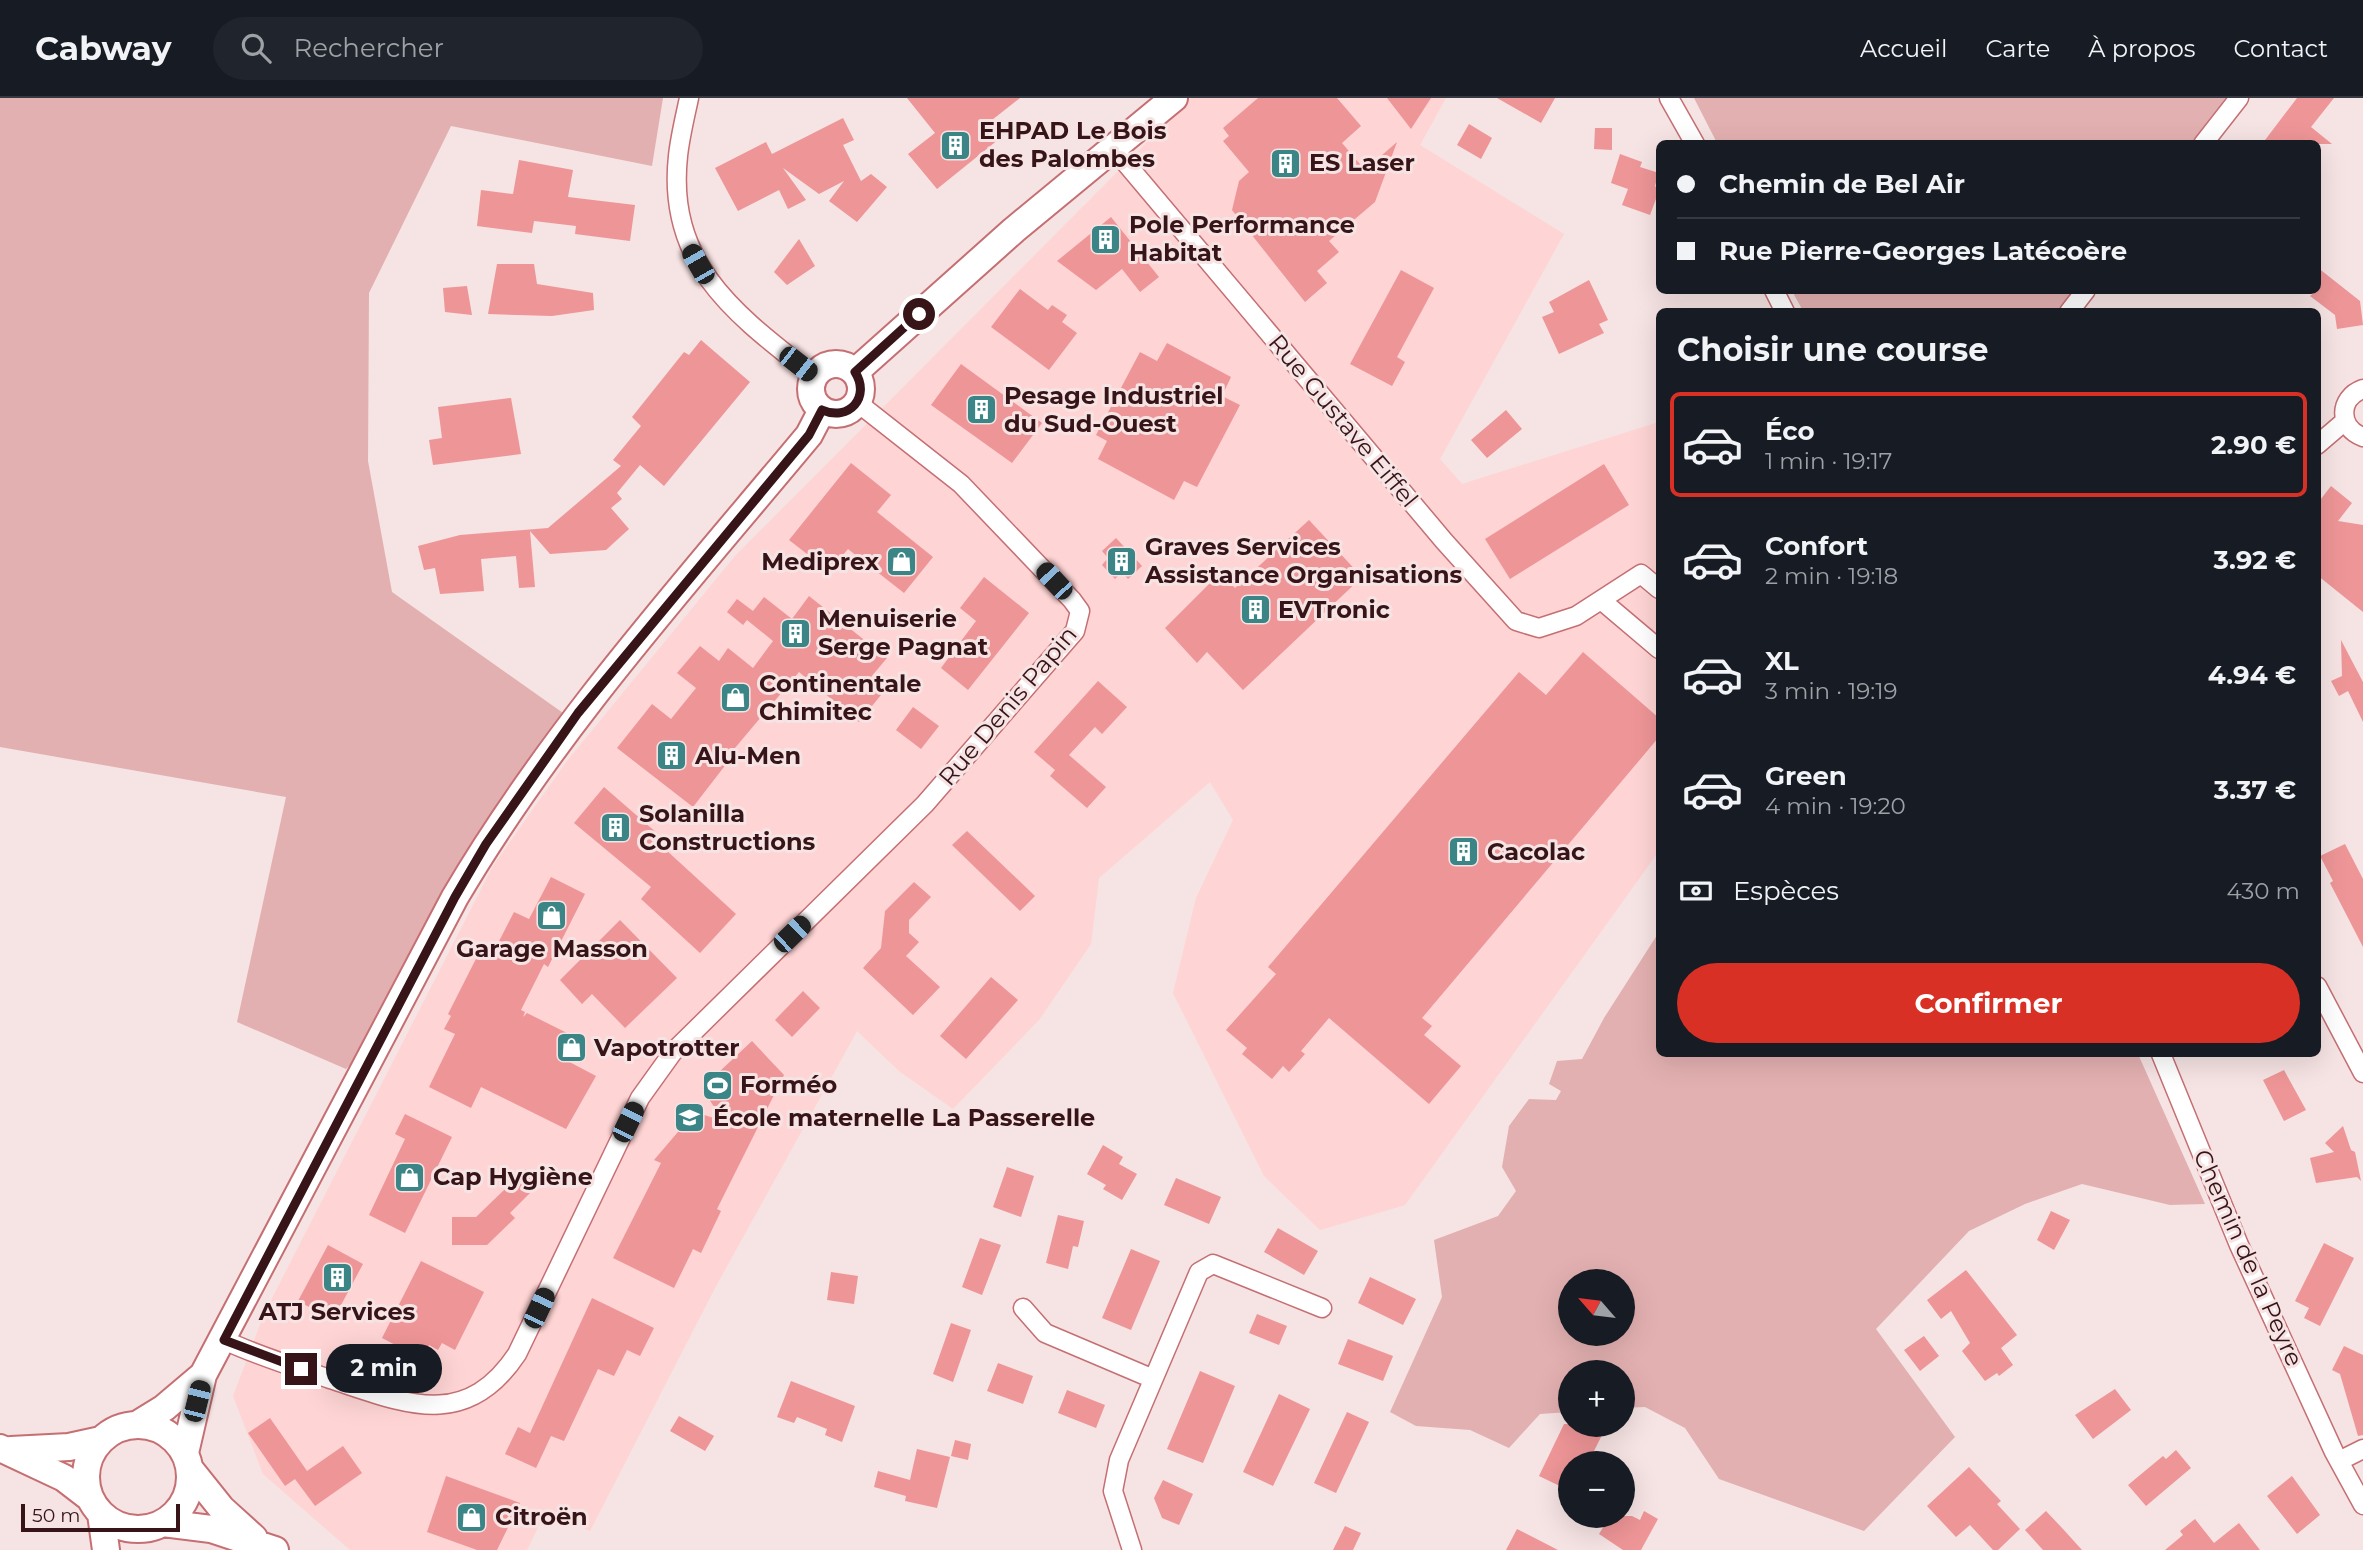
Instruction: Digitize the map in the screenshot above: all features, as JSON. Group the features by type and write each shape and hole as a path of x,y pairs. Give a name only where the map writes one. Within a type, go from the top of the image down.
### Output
{"street":[{"path":"689,98 678,157 677,192 687,245 716,293 814,376"},
{"path":"855,372 1014,230 1174,98"},
{"path":"1669,98 1693,140"},
{"path":"2206,140 2239,98"},
{"name":"Rue Gustave Eiffel","path":"1113,148 1444,541 1516,621 1539,628 1576,616 1641,574 1656,586"},
{"path":"834,364 849,367 855,372 862,387 858,403 852,409 837,415 822,410 811,391 814,376 834,364"},
{"path":"2321,441 2344,421 2348,399 2363,389"},
{"name":"Rue Denis Papin","path":"224,1340 250,1352 403,1403 454,1404 492,1384 517,1354 634,1110 655,1073 673,1052 925,804 1075,631 1080,611 961,484 858,403"},
{"path":"106,1550 95,1506 86,1486 88,1461 102,1440 118,1428 138,1424 164,1408 203,1375 224,1340 448,909 486,844 573,720 809,435 822,410"},
{"path":"2344,421 2354,434 2363,437"},
{"path":"1601,600 1656,646"},
{"path":"2321,994 2363,1073"},
{"name":"Chemin de la Peyre","path":"2162,1057 2239,1245 2339,1461 2363,1505"},
{"path":"1132,1550 1113,1491 1119,1460 1199,1272 1213,1264 1322,1308"},
{"path":"1023,1308 1045,1333 1152,1378"},
{"path":"131,1550 185,1501 188,1461 203,1375"},
{"path":"138,1424 166,1432 222,1509 266,1546"},
{"path":"5,1449 69,1447 102,1440"},
{"path":"5,1449 64,1478 124,1528 157,1526 211,1529 266,1546"},
{"path":"2339,1461 2363,1449"}],"shaded area":[{"path":"0,98 663,98 652,166 451,126 369,293 368,461 392,592 573,720 385,1030 346,1069 237,1022 286,797 0,747"},
{"path":"1191,98 1446,98 1420,145 1564,234 1440,459 1462,484 1656,423 1656,855 1405,1205 1320,1230 1264,1176 1173,993 1196,898 1233,820 1210,782 1099,878 1091,944 1039,1020 953,1109 899,1071 857,1031 715,1288 590,1531 546,1511 527,1550 350,1550 263,1474 233,1396 264,1314 493,866 567,761 735,556"},
{"path":"1694,98 2229,98 2196,140 1715,140"},
{"path":"1794,294 2072,294 2060,308 1801,308"},
{"path":"1656,937 1656,1057 2139,1057 2205,1204 2170,1205 2082,1184 2025,1204 1969,1231 1876,1329 1955,1437 1864,1531 1719,1479 1685,1428 1645,1407 1635,1407 1635,1360 1558,1360 1558,1413 1540,1414 1509,1448 1470,1430 1416,1426 1390,1412 1442,1297 1434,1240 1498,1216 1516,1191 1502,1167 1509,1126 1529,1099 1556,1100 1561,1091 1549,1084 1557,1061 1582,1059 1604,1018"}],"building":[{"name":"EHPAD Le Bois des Palombes","path":"907,98 1020,98 992,120 1004,135 937,189 908,154 935,133"},
{"path":"1258,98 1337,98 1361,126 1342,143 1365,170 1397,142 1375,202 1329,241 1339,252 1317,271 1327,283 1305,302 1232,210 1239,181 1249,172 1223,141 1229,136 1223,128"},
{"path":"1387,98 1431,98 1411,129"},
{"path":"1497,98 1555,98 1541,123"},
{"path":"2297,98 2334,98 2311,127 2332,144 2321,144 2321,140 2265,140"},
{"path":"843,118 854,140 843,145 861,181 871,174 887,187 857,222 829,201 844,181 819,194 783,168 806,200 788,209 779,190 738,211 715,168 766,142 772,154"},
{"path":"1469,124 1492,138 1481,159 1457,145"},
{"path":"1595,128 1612,128 1612,150 1594,149"},
{"path":"1620,154 1642,162 1640,167 1656,172 1656,199 1650,215 1622,205 1628,189 1611,183"},
{"path":"519,160 573,170 568,197 635,205 630,241 575,234 576,226 534,221 532,233 477,226 481,190 513,194"},
{"name":"Pole Performance Habitat","path":"1111,217 1159,277 1140,292 1122,269 1096,290 1057,261"},
{"path":"799,239 815,266 787,285 774,272"},
{"path":"497,264 534,264 537,284 593,293 594,310 552,316 488,314"},
{"path":"1401,270 1434,288 1397,357 1405,362 1392,386 1350,364"},
{"path":"2321,270 2360,301 2363,325 2337,329 2335,315 2310,296 2321,294"},
{"path":"1589,280 1608,320 1599,324 1604,333 1559,354 1542,317 1554,312 1549,302"},
{"path":"467,286 472,315 445,312 443,288"},
{"path":"1020,289 1048,310 1052,305 1067,315 1062,322 1077,333 1049,370 991,327"},
{"path":"701,340 750,382 664,486 640,465 617,493 622,499 611,508 629,529 606,550 550,554 530,531 535,587 519,588 516,556 481,559 484,591 440,594 435,568 424,570 418,546 460,535 548,528 621,466 613,460 641,426 632,417 684,352 689,355"},
{"path":"1167,343 1231,377 1222,396 1240,405 1197,487 1184,481 1174,500 1098,459 1107,441 1096,435 1140,352 1157,361"},
{"name":"Pesage Industriel du Sud-Ouest","path":"961,364 1042,423 1012,463 931,405"},
{"path":"511,398 521,454 433,465 429,440 442,438 438,407"},
{"path":"1506,410 1522,429 1487,458 1471,440"},
{"path":"851,463 891,495 877,512 933,557 904,593 848,549 829,571 789,540"},
{"path":"1604,464 1629,505 1510,579 1485,539"},
{"path":"2331,486 2352,503 2338,521 2363,525 2363,612 2321,578 2321,499"},
{"name":"EVTronic","path":"1309,520 1362,577 1243,690 1207,652 1197,663 1165,628 1220,573 1235,588"},
{"name":"Graves Services Assistance Organisations","path":"1116,538 1142,566 1128,579 1122,572 1115,579 1102,565 1108,558 1102,551"},
{"path":"984,577 1029,613 968,690 941,668 976,621 960,608"},
{"path":"809,596 887,658 871,677 885,690 859,722 799,672 724,761 727,763 693,807 617,748 652,704 671,719 696,688 677,673 700,646 719,661 728,648 753,668 773,641 747,620 743,625 727,612 737,599 753,611 764,597 792,619"},
{"path":"2341,640 2363,682 2363,722 2348,691 2339,696 2331,681 2342,676"},
{"name":"Cacolac","path":"1583,652 1656,715 1656,741 1422,1018 1432,1026 1424,1035 1461,1066 1429,1104 1329,1018 1301,1051 1305,1054 1289,1072 1283,1066 1272,1079 1242,1054 1247,1048 1226,1030 1276,974 1268,967 1519,672 1546,695"},
{"path":"1098,681 1127,707 1102,734 1095,727 1069,755 1106,787 1087,808 1050,776 1055,770 1034,752"},
{"path":"913,707 939,726 921,749 896,730"},
{"path":"604,787 658,834 654,839 736,914 700,953 641,899 651,887 574,823"},
{"path":"967,831 1035,896 1020,911 952,845"},
{"path":"2345,844 2363,879 2363,947 2330,883 2333,881 2321,856"},
{"path":"551,877 585,894 548,967 544,964 521,1010 525,1012 523,1017 527,1013 573,1036 562,1058 596,1076 566,1129 481,1087 471,1108 429,1087 455,1034 444,1029 451,1016 448,1014 483,945 494,951 514,912 529,919"},
{"path":"914,882 931,897 909,920 909,933 919,942 906,956 940,987 913,1015 863,968 881,948 885,911"},
{"path":"620,920 677,978 625,1028 592,994 582,1004 560,980"},
{"path":"991,977 1018,1000 966,1059 940,1036"},
{"path":"803,991 820,1008 792,1037 775,1020"},
{"path":"752,1041 784,1075 717,1209 721,1211 701,1253 693,1249 674,1288 613,1258 661,1163 654,1160 695,1112 723,1121 702,1088"},
{"path":"2284,1070 2306,1110 2284,1121 2263,1080"},
{"name":"Cap Hygiène","path":"405,1114 452,1137 405,1233 369,1215 405,1139 395,1134"},
{"path":"2343,1126 2351,1150 2355,1152 2361,1181 2357,1177 2316,1183 2310,1158 2334,1152 2325,1143"},
{"path":"1103,1145 1123,1157 1119,1164 1137,1174 1122,1200 1103,1189 1106,1185 1087,1174"},
{"path":"1007,1167 1034,1176 1021,1217 993,1207"},
{"path":"526,1169 540,1183 510,1213 515,1218 487,1245 452,1245 452,1217 476,1217"},
{"path":"1176,1178 1221,1197 1209,1224 1164,1205"},
{"path":"2051,1211 2070,1220 2054,1250 2037,1240"},
{"path":"1058,1215 1084,1221 1078,1247 1073,1246 1068,1269 1046,1263"},
{"path":"1278,1228 1318,1251 1304,1275 1264,1252"},
{"path":"980,1238 1001,1245 982,1295 962,1287"},
{"path":"2324,1243 2354,1258 2320,1326 2304,1318 2309,1308 2295,1301"},
{"name":"ATJ Services","path":"328,1245 363,1264 333,1320 298,1301"},
{"path":"1131,1249 1160,1261 1131,1330 1102,1318"},
{"path":"421,1261 484,1292 455,1350 442,1343 438,1350 429,1345 422,1359 382,1338"},
{"path":"1966,1270 2017,1335 2001,1348 2013,1365 1999,1376 1997,1373 1985,1381 1962,1351 1970,1343 1951,1311 1941,1319 1927,1300"},
{"path":"831,1272 858,1276 854,1304 827,1300"},
{"path":"1370,1277 1416,1299 1403,1325 1358,1303"},
{"path":"592,1298 654,1328 640,1356 627,1350 614,1376 598,1369 564,1441 551,1436 536,1468 505,1454 518,1427 530,1433"},
{"path":"1257,1314 1287,1326 1279,1345 1249,1333"},
{"path":"951,1323 971,1330 953,1382 933,1374"},
{"path":"1924,1336 1939,1356 1920,1371 1904,1350"},
{"path":"1348,1339 1393,1356 1383,1381 1338,1364"},
{"path":"2344,1346 2363,1355 2363,1435 2358,1436 2340,1374 2332,1370"},
{"path":"998,1363 1033,1376 1023,1404 987,1391"},
{"path":"1200,1371 1235,1386 1203,1463 1167,1449"},
{"path":"791,1381 855,1406 842,1442 825,1435 827,1429 797,1417 794,1423 777,1417"},
{"path":"2115,1389 2131,1410 2093,1439 2075,1415"},
{"path":"1067,1390 1105,1405 1096,1428 1058,1413"},
{"path":"1279,1394 1310,1409 1273,1486 1243,1472"},
{"path":"1347,1412 1369,1422 1336,1493 1314,1483"},
{"path":"679,1416 714,1436 705,1451 670,1431"},
{"path":"270,1418 307,1471 343,1446 362,1473 315,1506 295,1479 285,1486 248,1433"},
{"path":"1558,1436 1601,1437 1594,1451 1558,1451 1558,1485 1539,1476"},
{"path":"955,1440 971,1444 968,1460 951,1456"},
{"path":"917,1449 950,1457 937,1508 905,1501 906,1496 874,1487 878,1471 910,1480"},
{"path":"2176,1450 2191,1468 2146,1506 2128,1485 2163,1456 2166,1459"},
{"path":"1969,1467 2001,1501 1997,1504 2020,1529 1998,1550 1993,1550 1970,1525 1956,1537 1927,1506"},
{"name":"Citroën","path":"446,1476 520,1503 497,1550 477,1550 427,1532"},
{"path":"2292,1476 2320,1515 2297,1534 2267,1496"},
{"path":"1163,1480 1193,1494 1179,1525 1162,1518 1154,1498"},
{"path":"1644,1511 1658,1519 1641,1550 1623,1550 1599,1534 1603,1528 1635,1528 1635,1518 1640,1520"},
{"path":"2046,1511 2082,1550 2043,1550 2025,1530"},
{"path":"2195,1519 2214,1543 2239,1523 2260,1550 2165,1550 2183,1535 2180,1531"},
{"path":"1345,1526 1361,1533 1353,1550 1333,1550"},
{"path":"1517,1529 1558,1550 1506,1550"}],"place":[{"name":"EHPAD Le Bois des Palombes","path":"956,145"},
{"name":"ES Laser","path":"1286,163"},
{"name":"Pole Performance Habitat","path":"1106,239"},
{"name":"Pesage Industriel du Sud-Ouest","path":"981,410"},
{"name":"Graves Services Assistance Organisations","path":"1122,561"},
{"name":"Mediprex","path":"902,562"},
{"name":"EVTronic","path":"1255,610"},
{"name":"Menuiserie Serge Pagnat","path":"795,633"},
{"name":"Continentale Chimitec","path":"736,698"},
{"name":"Alu-Men","path":"672,756"},
{"name":"Solanilla Constructions","path":"616,828"},
{"name":"Cacolac","path":"1464,852"},
{"name":"Garage Masson","path":"552,915"},
{"name":"Vapotrotter","path":"571,1048"},
{"name":"Forméo","path":"717,1085"},
{"name":"École maternelle La Passerelle","path":"690,1118"},
{"name":"Cap Hygiène","path":"410,1177"},
{"name":"ATJ Services","path":"337,1278"},
{"name":"Citroën","path":"472,1517"}],"route":[{"path":"301,1369 224,1340 455,897 486,844 522,789 578,713 809,435 822,410 837,415 852,409 858,403 862,387 855,372 919,314"}]}
